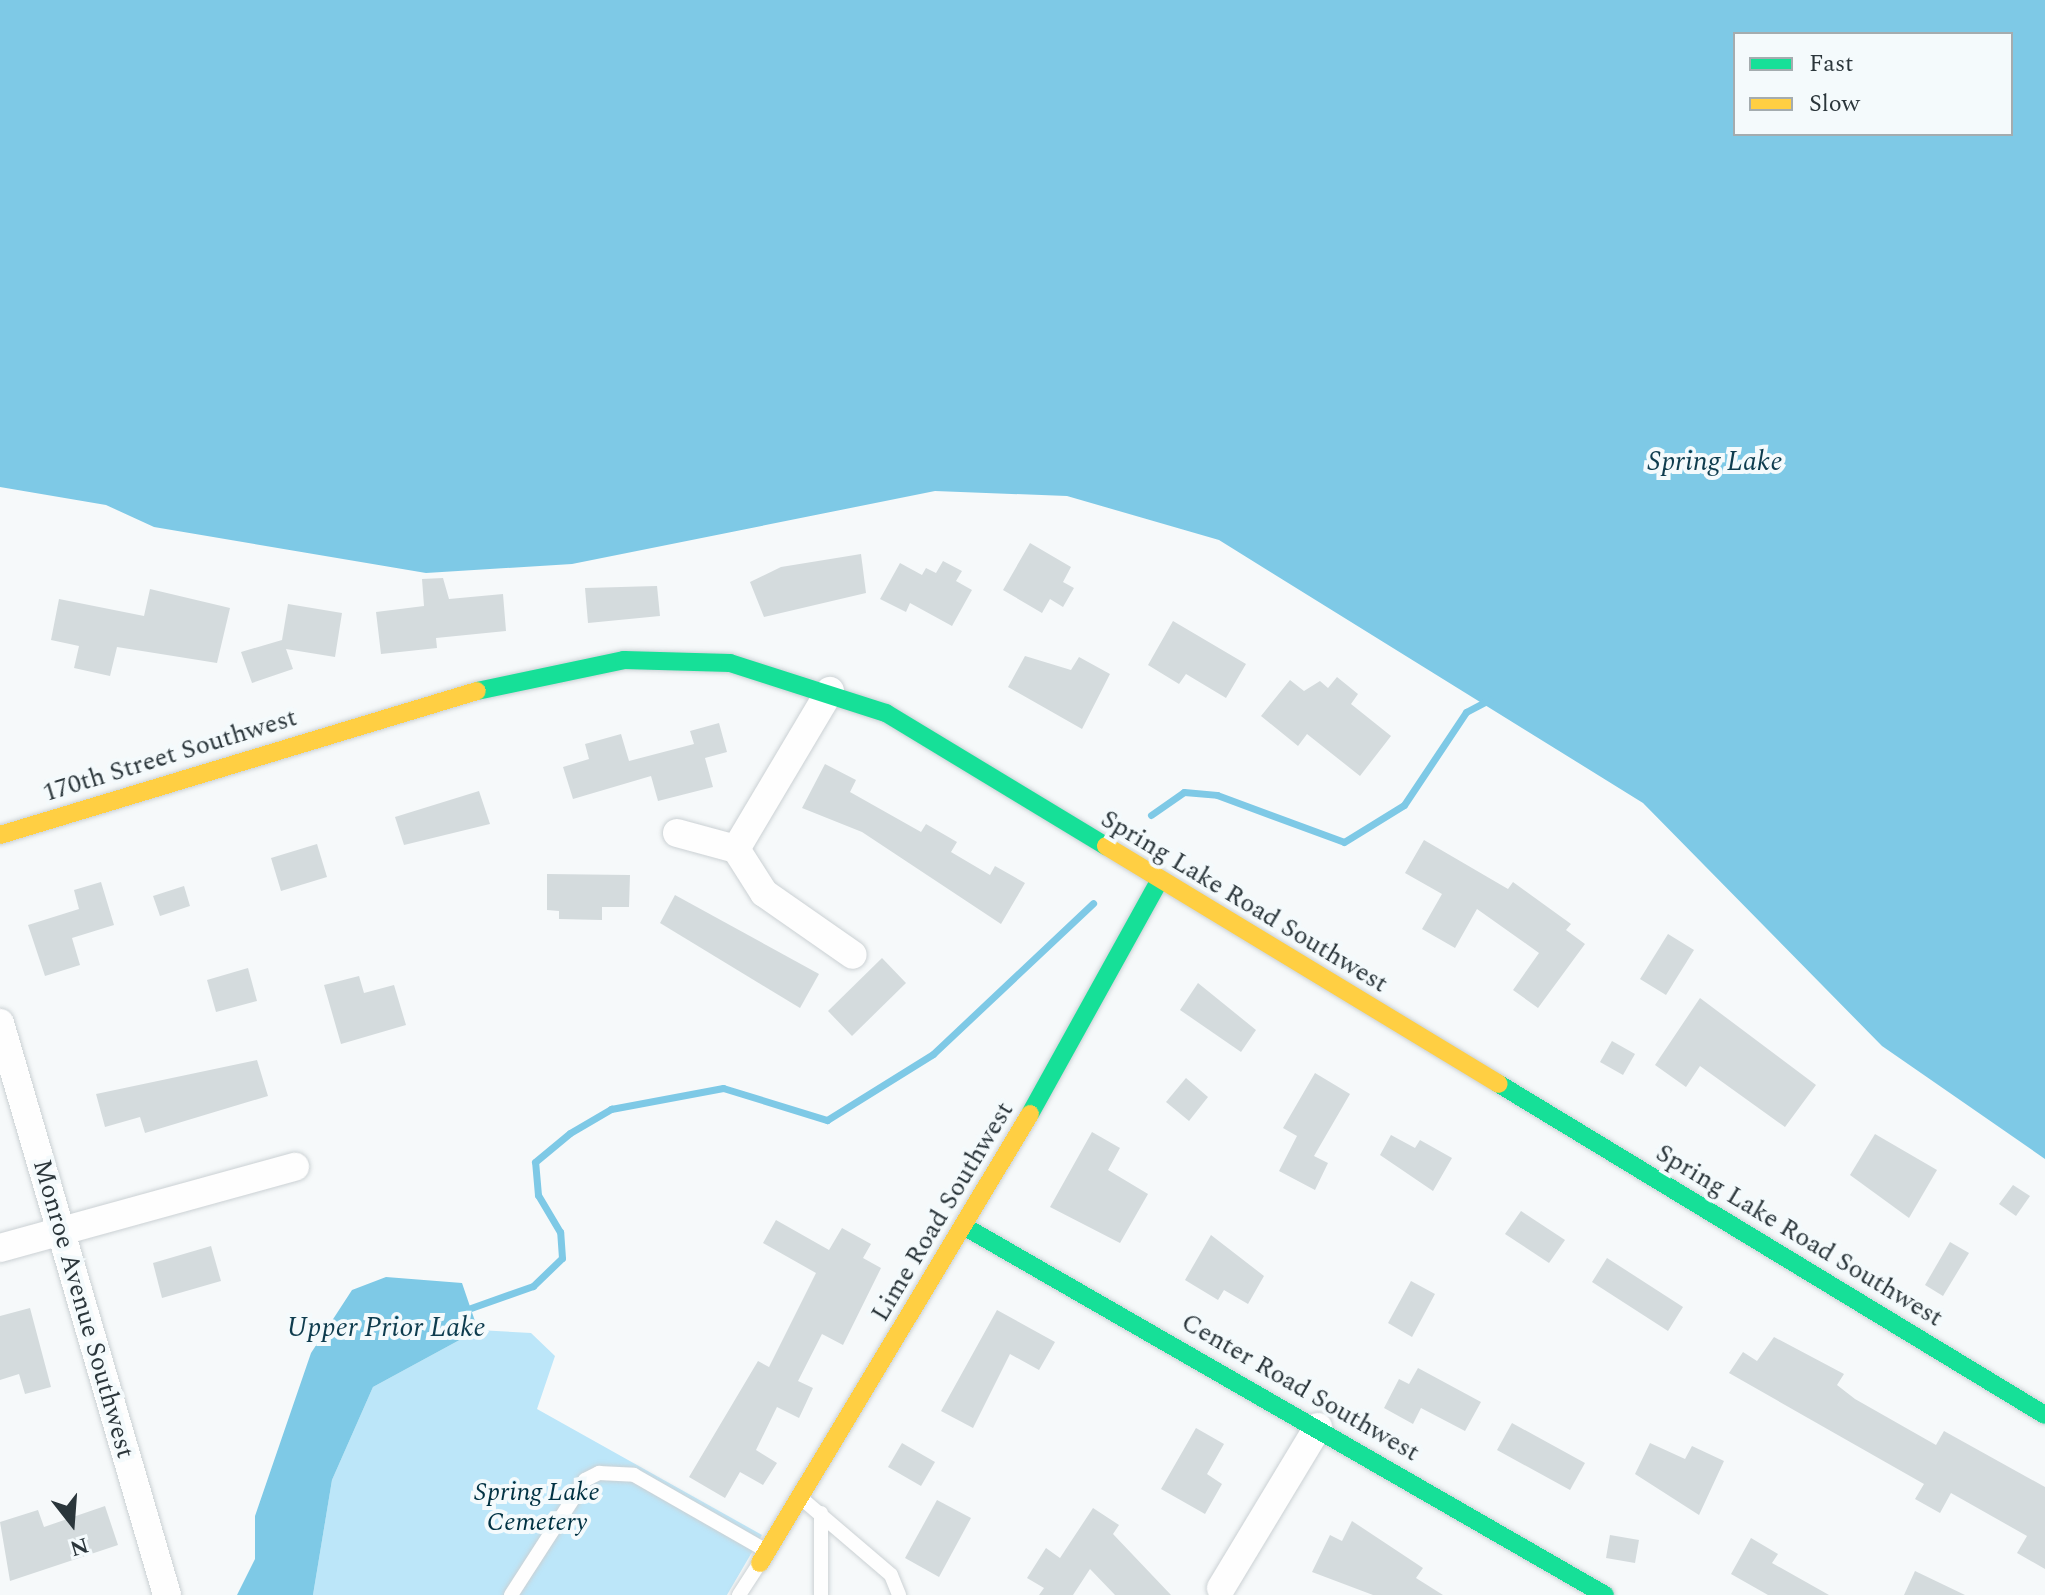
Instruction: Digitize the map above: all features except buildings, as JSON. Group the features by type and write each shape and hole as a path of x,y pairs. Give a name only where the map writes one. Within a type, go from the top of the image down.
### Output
{"street":[{"name":"Spring Lake Road Southwest","path":"355,727 524,677 624,660 730,663 830,691 886,713 2045,1415"},
{"path":"736,849 830,691"},
{"name":"170th Street Southwest","path":"0,835 355,727"},
{"path":"677,833 736,849 764,893 853,955"},
{"name":"Lime Road Southwest","path":"764,1558 967,1228 1159,881"},
{"name":"Monroe Avenue Southwest","path":"0,1023 167,1595"},
{"path":"0,1248 295,1167"},
{"name":"Center Road Southwest","path":"967,1228 1318,1427 1605,1595"},
{"path":"1221,1588 1318,1427"}],"lane":[{"path":"515,1594 585,1480 599,1473 634,1475 764,1558 739,1595"},
{"path":"801,1498 891,1575 899,1595"},
{"path":"821,1513 821,1595"}],"green space":[{"name":"Spring Lake Cemetery","path":"478,1330 531,1333 555,1356 537,1409 762,1535 727,1595 313,1595 332,1480 373,1387"}],"water":[{"name":"Spring Lake","path":"0,0 2045,0 2045,1159 1882,1046 1643,803 1219,540 1067,496 935,491 572,564 426,573 154,527 106,505 0,487"},
{"name":"Upper Prior Lake","path":"386,1277 462,1283 478,1330 373,1387 332,1480 313,1595 237,1595 255,1559 255,1516 311,1353 352,1290"}],"waterway":[{"path":"1151,815 1184,792 1217,795 1344,842 1404,805 1466,712 1490,699"},
{"path":"468,1309 533,1286 562,1258 560,1232 538,1195 535,1162 570,1133 611,1109 723,1088 827,1120 933,1054 1093,903"}],"traffic: fast":[{"path":"477,691 624,660 730,663 886,713 1106,846"},
{"path":"1030,1114 1159,881"},
{"path":"1499,1084 2045,1415"},
{"path":"967,1228 1605,1595"}],"traffic: slow":[{"path":"0,835 477,691"},
{"path":"1106,846 1499,1084"},
{"path":"760,1563 1030,1114"}]}
